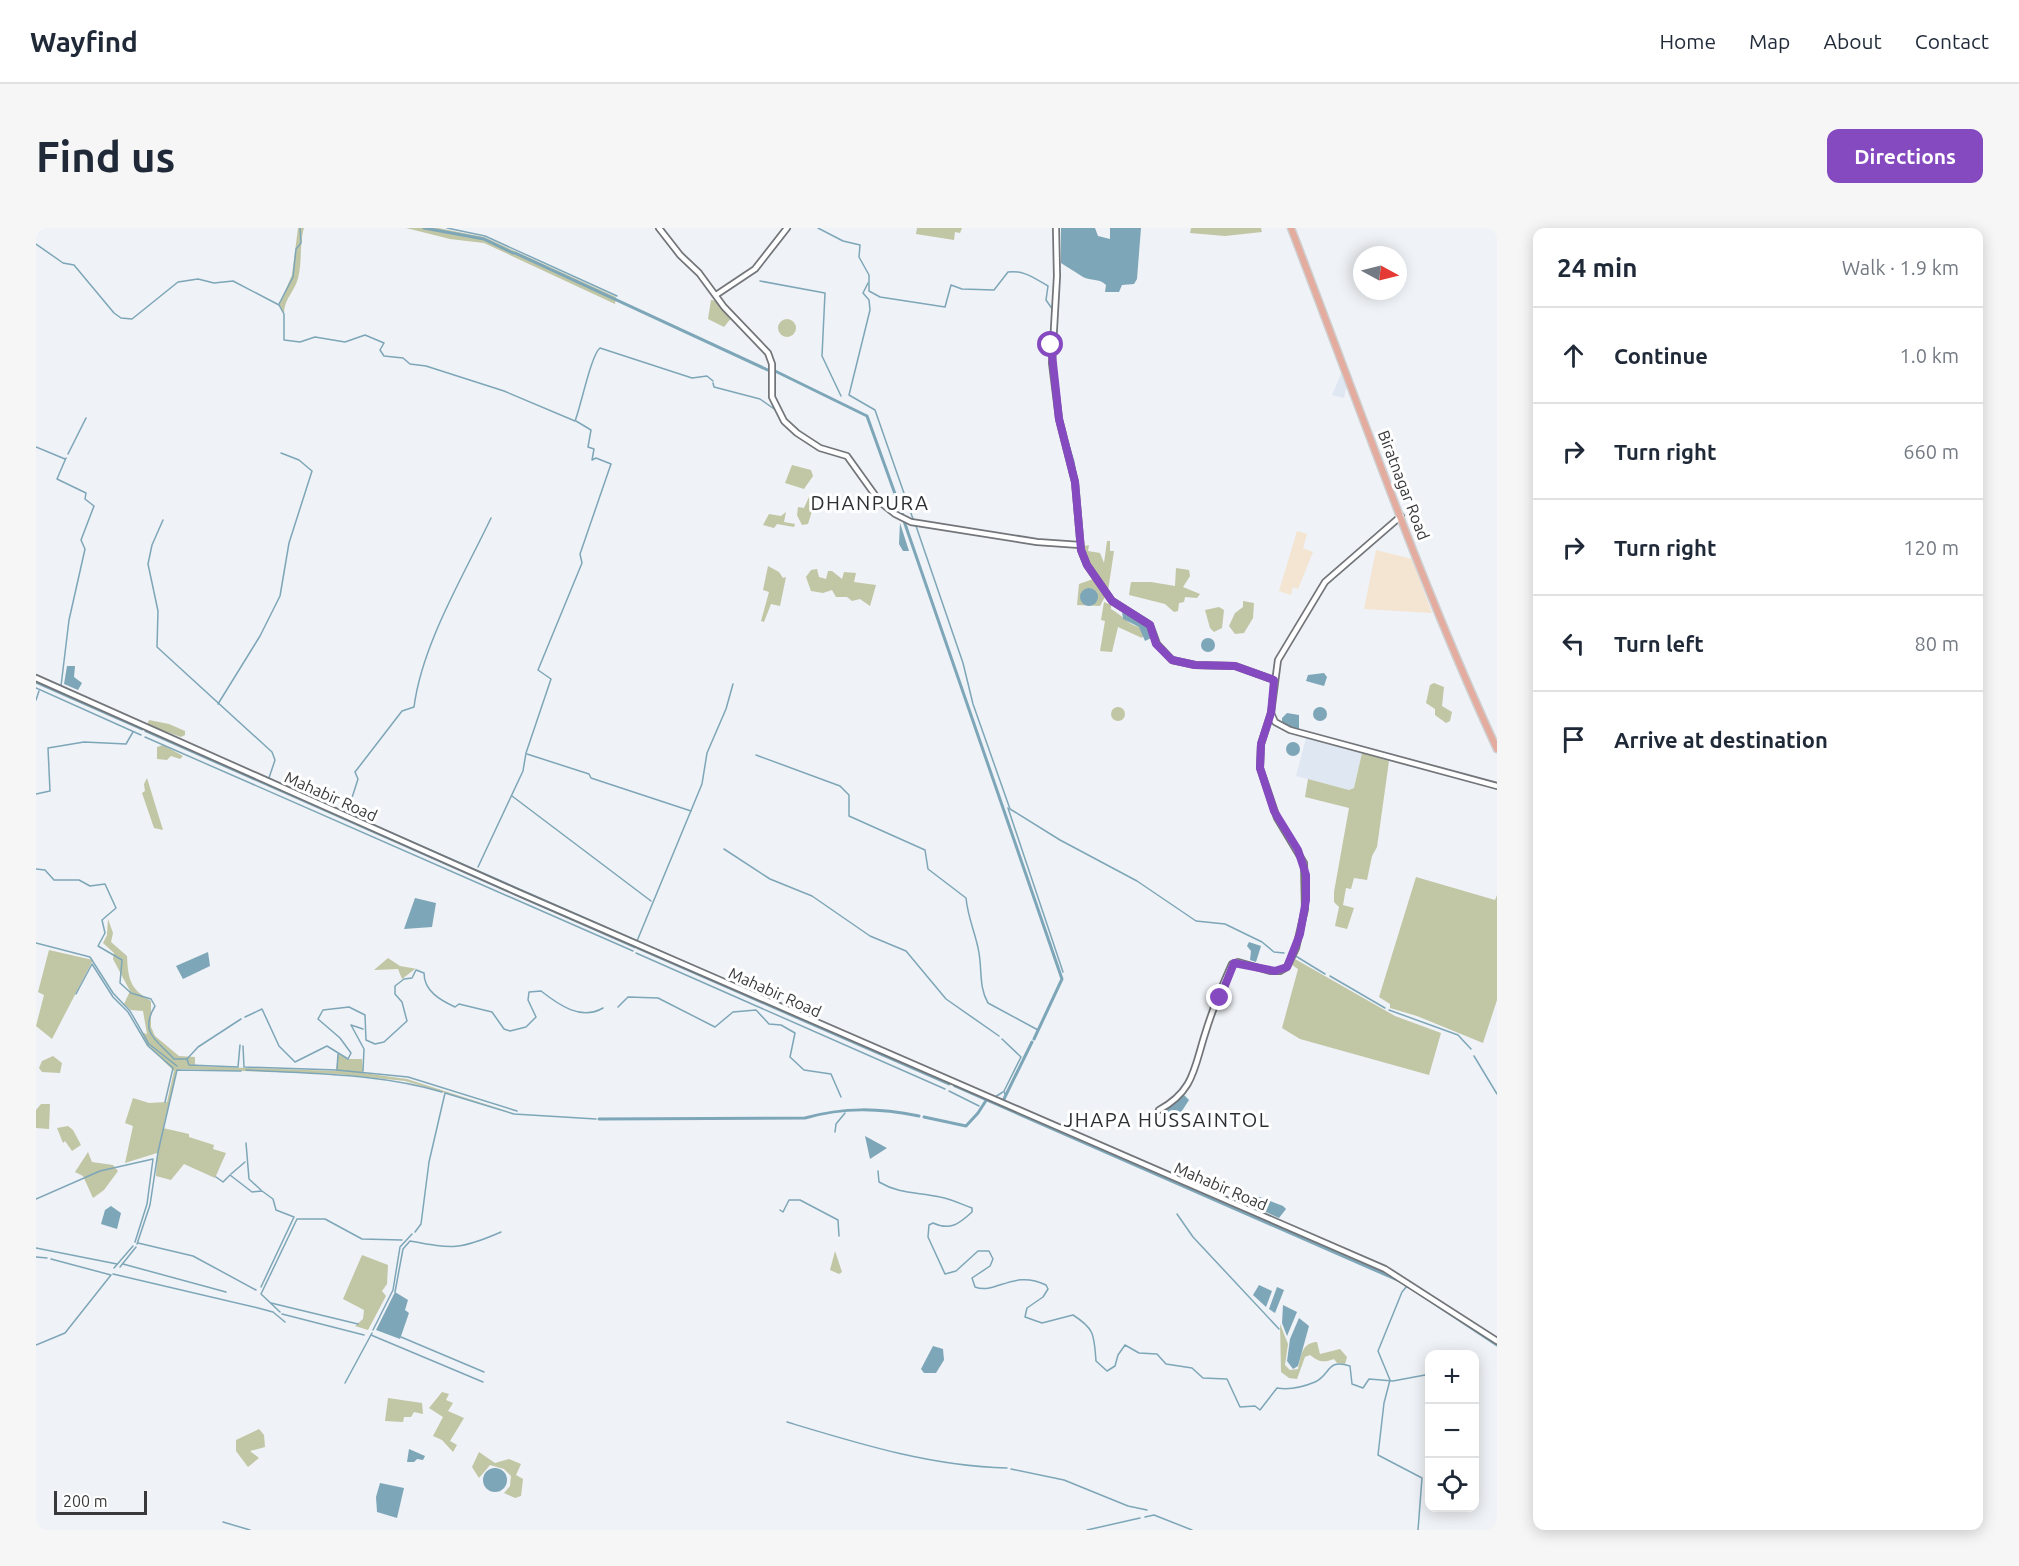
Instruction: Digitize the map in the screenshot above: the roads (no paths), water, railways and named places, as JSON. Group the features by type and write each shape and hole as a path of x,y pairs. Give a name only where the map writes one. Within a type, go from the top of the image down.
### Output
{"main road":[{"name":"Biratnagar Road","path":"1291,228 1401,516 1465,677 1497,750"}],"street":[{"path":"659,228 768,353 772,364 772,397 784,421 797,433 820,448 847,456 880,502 899,517 915,523 1031,542 1080,545"},
{"path":"716,295 755,269 788,228"},
{"path":"1056,228 1052,369 1059,419 1074,475 1080,545 1084,559 1106,594 1118,606 1150,625 1156,644 1165,656 1188,664 1243,668 1274,680"},
{"path":"1159,1110 1177,1099 1200,1058 1204,1036 1232,964 1238,962 1280,971 1287,967 1294,955 1305,909 1305,867 1277,818 1262,780 1260,758 1267,720 1271,713 1278,660 1321,587 1401,516"},
{"name":"Mahabir Road","path":"36,678 517,892 1385,1269 1497,1341"},
{"path":"1271,713 1275,722"},
{"path":"1267,720 1334,744 1497,786"}],"water":[{"path":"1061,228 1095,228 1098,236 1110,239 1110,228 1141,228 1137,279 1134,284 1122,285 1119,292 1105,292 1106,285 1103,283 1083,277 1061,263"},
{"path":"900,523 909,551 903,551 899,544"},
{"path":"1089,588 1095,591 1098,597 1095,603 1089,606 1083,603 1080,597 1083,591"},
{"path":"1122,611 1148,627 1151,638 1145,641 1139,627 1123,619"},
{"path":"1205,638 1211,638 1215,645 1211,652 1205,652 1201,648 1201,642"},
{"path":"67,666 75,666 74,677 82,683 78,690 64,684"},
{"path":"1324,673 1327,677 1324,686 1306,681 1308,675"},
{"path":"1317,707 1323,707 1327,714 1323,721 1317,721 1313,717 1313,711"},
{"path":"1287,713 1299,715 1299,731 1282,724 1282,718"},
{"path":"1293,742 1298,744 1300,749 1298,754 1293,756 1288,754 1286,749 1288,744"},
{"path":"415,898 436,903 432,927 404,929"},
{"path":"1249,942 1261,946 1256,962 1250,960 1251,951 1247,946"},
{"path":"208,952 210,966 183,979 176,966"},
{"path":"1183,1094 1189,1100 1178,1117 1173,1118 1164,1111"},
{"path":"865,1136 887,1148 870,1159"},
{"path":"1252,1194 1286,1209 1279,1218 1248,1204"},
{"path":"111,1206 121,1213 117,1229 101,1224 105,1210"},
{"path":"1259,1285 1272,1291 1266,1307 1253,1295"},
{"path":"1277,1287 1284,1290 1275,1313 1269,1309"},
{"path":"395,1292 408,1300 405,1310 409,1313 400,1339 376,1330"},
{"path":"1283,1305 1297,1312 1287,1336 1282,1323"},
{"path":"1299,1318 1309,1326 1298,1366 1293,1369 1287,1361 1290,1339"},
{"path":"933,1346 943,1349 944,1360 936,1373 924,1373 921,1369"},
{"path":"409,1449 425,1456 423,1460 407,1462"},
{"path":"490,1468 500,1468 507,1475 507,1485 500,1492 490,1492 483,1485 483,1475"},
{"path":"380,1483 404,1488 397,1518 377,1512 376,1497"}],"waterway":[{"path":"279,304 293,277 296,249 301,243 300,228"},
{"path":"424,228 484,239 513,253"},
{"path":"447,228 485,236 617,296"},
{"path":"818,228 843,241 860,245 859,257 869,275 869,291 880,297 945,307 951,285 962,289 994,290 1008,272 1019,272 1048,286 1046,300 1053,310"},
{"path":"36,244 63,263 74,265 114,313 121,318 132,319 178,282 198,279 214,283 233,281 279,305 284,314 284,340 300,342 315,337 345,342 365,335 384,343 380,350 384,356 403,358 410,364 426,366 504,391 575,421 590,370 600,348 692,378 707,376 713,381"},
{"path":"515,253 770,371"},
{"path":"760,281 825,293 822,356 841,396"},
{"path":"868,283 863,293 869,300 870,310 849,395 875,410 913,519"},
{"path":"773,370 867,416 903,516"},
{"path":"713,383 714,387 760,399 777,411"},
{"path":"1060,413 1064,429"},
{"path":"68,454 86,418"},
{"path":"478,867 523,771 526,753 551,679 538,670 582,563 580,554 611,464 596,458 592,460 594,449 588,447 591,430 576,421"},
{"path":"1066,436 1074,462 1078,487"},
{"path":"36,447 65,459"},
{"path":"218,704 260,636 280,596 289,543 312,471 299,460 281,453"},
{"path":"61,686 69,620 85,549 81,540 94,506 85,499 86,493 57,479 66,458"},
{"path":"348,810 358,779 355,772 402,711 414,707 418,683 445,610 491,518"},
{"path":"163,520 152,545 148,564 158,611 157,647 272,752 275,760 269,778"},
{"path":"904,521 1062,979 1034,1039"},
{"path":"916,526 963,663 973,704 1010,809 1060,840 1137,881 1196,921 1225,924 1262,942 1274,952 1284,953"},
{"path":"36,675 62,687"},
{"path":"36,682 142,729"},
{"path":"637,941 702,784 707,753 726,709 733,684"},
{"path":"36,688 141,735"},
{"path":"36,700 39,691"},
{"path":"146,731 635,947"},
{"path":"36,794 50,791 48,748 84,742 126,744 133,732"},
{"path":"145,737 633,951"},
{"path":"527,754 691,811"},
{"path":"756,755 840,786 849,795 849,816 925,850 928,869 966,898 979,953 983,991 988,1003 1038,1030"},
{"path":"226,760 640,942"},
{"path":"512,796 651,901"},
{"path":"1008,808 1063,972"},
{"path":"724,849 770,879 812,896 870,936 906,951 946,999 999,1036"},
{"path":"36,869 45,870 54,880 79,880 90,886 105,884 116,908 102,920 105,933 98,946 122,960 120,983 131,993 151,999 155,1006 150,1015 149,1029 156,1041 174,1059 187,1059 198,1047 241,1019"},
{"path":"36,943 90,957 113,993 130,1011 149,1044 177,1066"},
{"path":"642,943 790,1008"},
{"path":"638,948 949,1084"},
{"path":"636,953 945,1089"},
{"path":"1294,955 1325,974"},
{"path":"76,994 92,964 113,997 128,1012 148,1046 173,1068 165,1102"},
{"path":"245,1017 262,1009 279,1046 295,1062 327,1046 348,1059 351,1053 340,1038 318,1019 323,1010 349,1007 365,1015 366,1040 375,1044 384,1042 407,1021 402,1002 395,994 395,986 404,979 412,978 416,970 424,973 427,985 439,998 455,1007 459,1004 492,1012 504,1029 510,1031 526,1027 536,1017 528,1000 529,992 541,991 570,1010 578,1012 595,1012 603,1008"},
{"path":"1330,976 1385,1008"},
{"path":"618,1007 628,997 658,998 715,1027 733,1012 756,1010 769,1024 781,1025 795,1033 790,1057 804,1070 831,1074 841,1097"},
{"path":"1389,1010 1458,1035 1471,1049"},
{"path":"363,1029 351,1025 364,1049 363,1071"},
{"path":"1002,1039 1021,1057 1004,1091 1005,1094"},
{"path":"1002,1103 1032,1042"},
{"path":"187,1059 189,1065 238,1067 240,1045"},
{"path":"243,1046 244,1067 337,1070 408,1077 517,1111"},
{"path":"337,1069 338,1054"},
{"path":"1474,1056 1497,1094"},
{"path":"137,1244 150,1205 158,1152 177,1070 241,1071"},
{"path":"246,1070 369,1078 442,1092"},
{"path":"955,1086 1402,1282 1497,1345"},
{"path":"949,1091 979,1106"},
{"path":"995,1097 1003,1092"},
{"path":"415,1232 421,1224 429,1162 445,1093 514,1114 596,1119"},
{"path":"924,1117 966,1126 987,1099"},
{"path":"599,1119 805,1118 848,1110 890,1111 919,1116"},
{"path":"835,1132 836,1124 845,1113"},
{"path":"246,1143 249,1179 261,1190"},
{"path":"36,1199 100,1171 153,1159 147,1204 135,1242"},
{"path":"231,1174 245,1162"},
{"path":"878,1171 879,1182 886,1186 901,1191 944,1198 972,1208 972,1212 954,1225 944,1226 933,1223 929,1225 928,1237 945,1274 956,1271 978,1251 989,1251 993,1259 990,1266 972,1278 975,1287 983,1289 1024,1280 1046,1285 1048,1289 1043,1297 1027,1308 1025,1317 1042,1323 1073,1315 1086,1324 1092,1333 1096,1361 1107,1371 1115,1366 1118,1355 1125,1345 1139,1353 1157,1354 1166,1364 1192,1368 1203,1378 1227,1379 1240,1407 1255,1406 1260,1410 1277,1388 1296,1388 1315,1382 1337,1364 1350,1366 1352,1384 1363,1388 1369,1379 1393,1381 1425,1375"},
{"path":"216,1177 223,1182 230,1175 252,1192 262,1191 273,1199 276,1210 294,1217 261,1287"},
{"path":"780,1210 783,1212 789,1200 800,1200 838,1220 839,1236"},
{"path":"1177,1214 1193,1237 1279,1329"},
{"path":"280,1312 261,1294 297,1219 325,1219 362,1239 402,1240"},
{"path":"395,1292 403,1249 410,1241 437,1246 456,1246 476,1242 501,1232"},
{"path":"373,1330 393,1290 400,1247 412,1234"},
{"path":"138,1243 193,1256 256,1290"},
{"path":"114,1268 133,1246"},
{"path":"120,1267 136,1247"},
{"path":"36,1248 117,1264"},
{"path":"36,1257 47,1258"},
{"path":"36,1345 65,1333 111,1275 51,1259"},
{"path":"123,1264 226,1292"},
{"path":"113,1274 273,1312 285,1322"},
{"path":"1407,1286 1402,1292 1378,1351 1390,1380 1384,1403 1378,1455 1422,1478 1418,1530"},
{"path":"271,1303 358,1324"},
{"path":"282,1314 364,1335"},
{"path":"345,1383 372,1333"},
{"path":"371,1335 483,1382"},
{"path":"401,1337 484,1372"},
{"path":"787,1422 868,1446 923,1458 1007,1468"},
{"path":"1011,1469 1064,1480 1128,1506 1147,1510"},
{"path":"1145,1517 1154,1515 1192,1530"},
{"path":"1087,1530 1140,1518"},
{"path":"223,1522 250,1530"}],"district":[{"name":"DHANPURA","path":"870,503"},
{"name":"JHAPA HUSSAINTOL","path":"1167,1120"}]}
